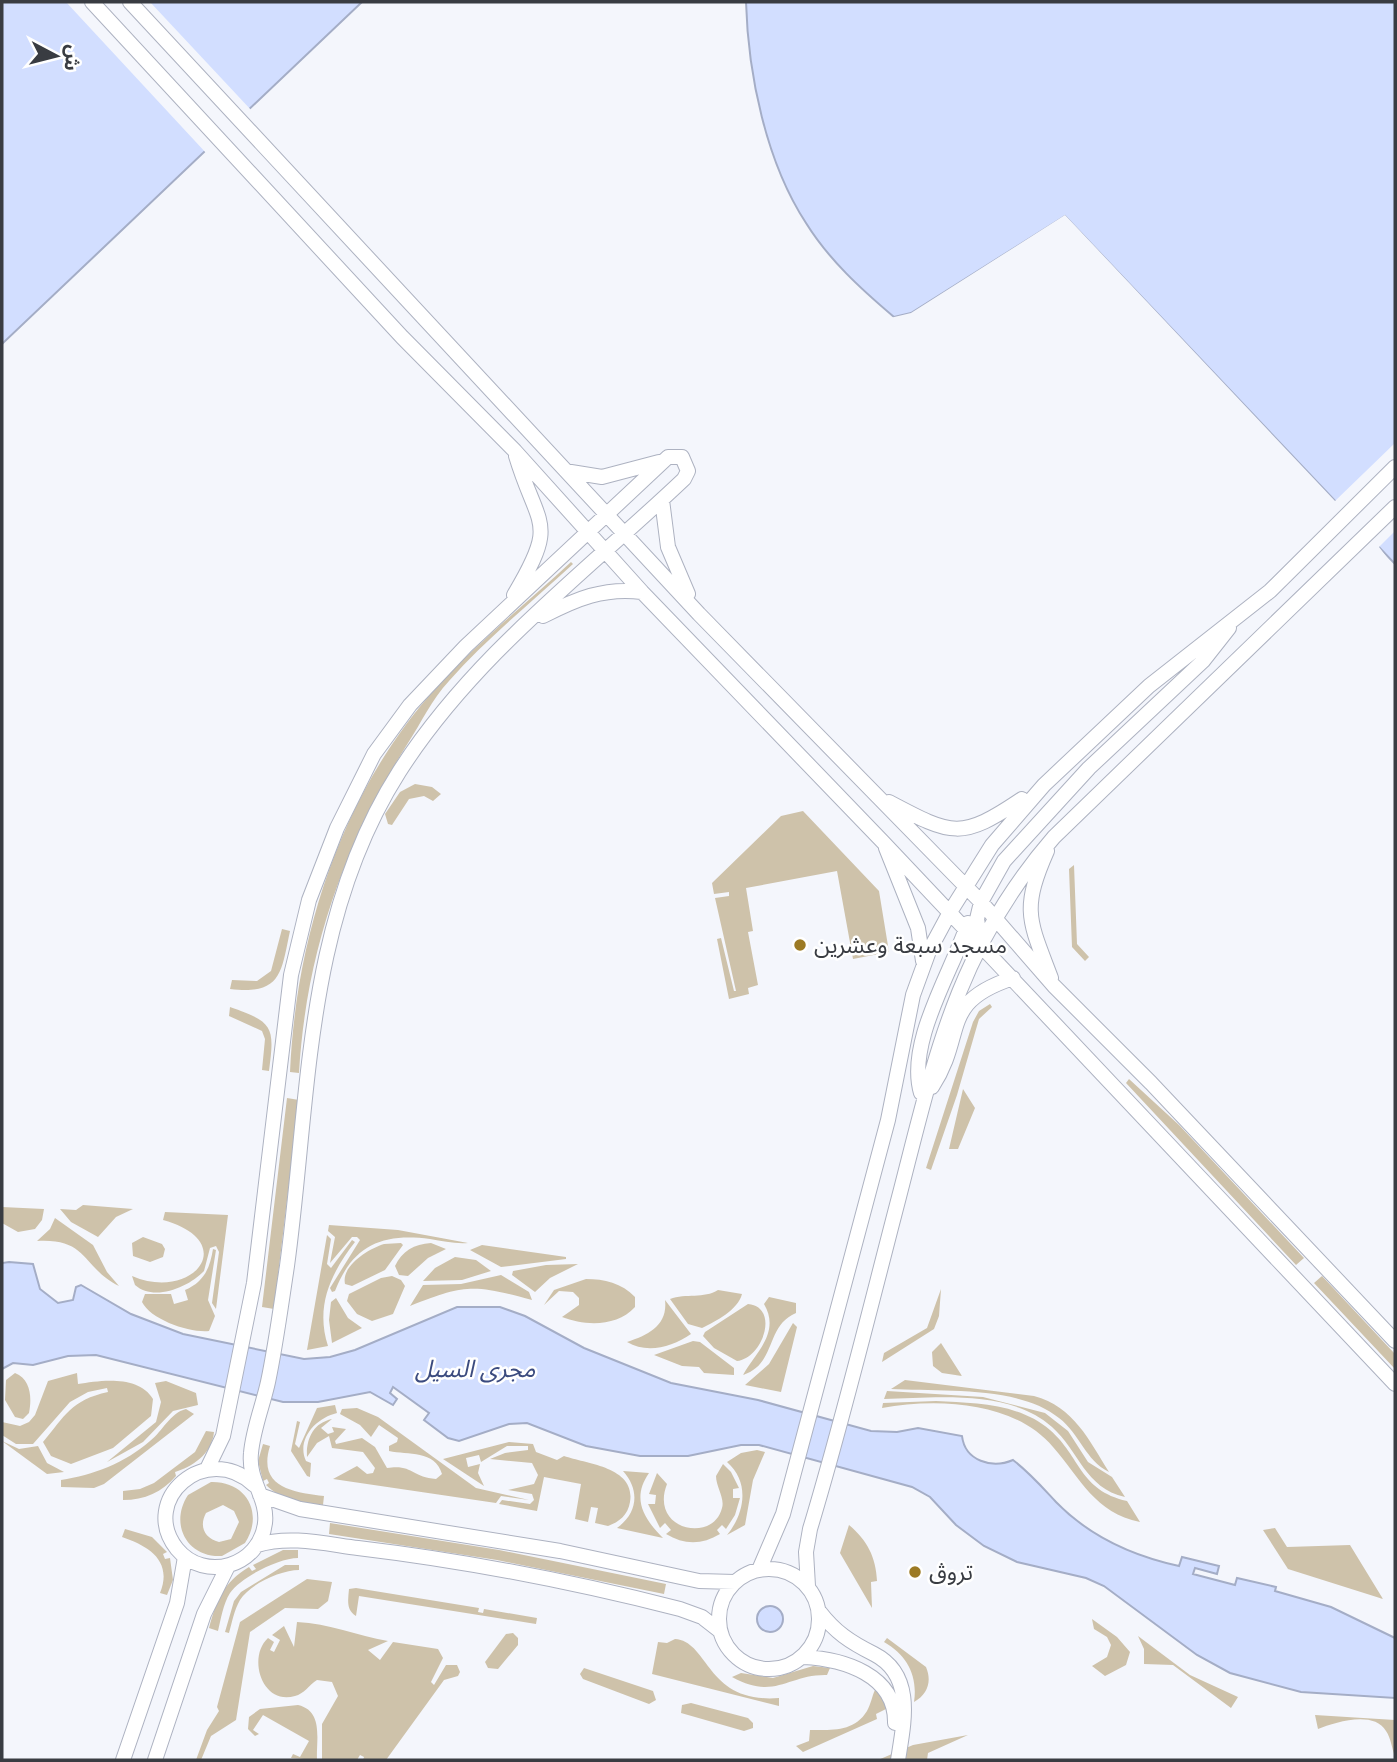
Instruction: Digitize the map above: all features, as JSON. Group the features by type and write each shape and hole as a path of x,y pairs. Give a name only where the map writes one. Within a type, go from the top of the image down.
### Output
{"street":[{"path":"92,2 402,337 515,451 642,592 1013,978 1395,1384"},
{"path":"130,2 699,614 981,902 1054,986 1188,1122 1395,1341"},
{"path":"506,610 535,561 542,532 537,506 515,451"},
{"path":"568,471 584,477 602,477 678,455 686,461 688,471 662,500 526,624 461,688 411,754 374,819 345,888 329,939 316,1001 299,1176 278,1321 262,1407 251,1448 257,1490 265,1526 257,1545 249,1554 228,1566 206,1566 185,1557 170,1535 167,1519 169,1503 183,1481 208,1469 237,1473 257,1490 300,1509 561,1551 699,1581 735,1582"},
{"path":"208,1469 220,1445 246,1322 263,1218 286,1004 296,950 318,876 348,805 386,737 447,666 664,461"},
{"path":"758,1570 779,1529 815,1400 888,1120 913,995 923,964 950,912 1008,824 1044,785 1149,686 1270,590 1395,467"},
{"path":"662,500 673,562 699,614"},
{"path":"898,1760 904,1701 897,1674 886,1661 841,1636 819,1611 807,1586 807,1540 845,1406 923,1098 953,1002 995,919 1022,876 1054,837 1395,507"},
{"path":"526,624 588,595 615,590 642,592"},
{"path":"981,945 977,928 981,902 1004,861 1089,768 1203,662 1235,618"},
{"path":"876,795 934,825 957,830 991,821 1044,785"},
{"path":"1054,837 1031,888 1029,912 1054,986"},
{"path":"882,841 918,928 923,964"},
{"path":"923,1098 920,1066 930,1013 966,929 970,904 965,887"},
{"path":"923,1098 937,1079 960,1014 969,1000 986,987 1013,978"},
{"path":"257,1545 297,1541 406,1553 519,1572 680,1609 702,1617 720,1631"},
{"path":"123,1760 177,1603 185,1557"},
{"path":"155,1760 204,1614 228,1566"},
{"path":"807,1586 790,1573 758,1570 735,1582 723,1599 720,1631 724,1642 739,1660 760,1669 783,1668 803,1657 817,1636 819,1611"},
{"path":"803,1657 839,1662 865,1673 884,1686 892,1698 895,1713 890,1760"}],"shaded area":[{"path":"571,562 573,564 463,665 443,688 385,782 347,860 332,901 310,985 299,1073 290,1072 302,968 314,916 351,817 376,770 405,726 438,686 486,638"},
{"path":"415,784 432,787 441,794 433,801 424,796 409,799 392,825 388,824 385,814 400,792"},
{"path":"803,811 879,891 889,952 853,959 837,871 746,888 753,931 748,932 758,985 748,988 749,994 729,999 717,939 721,938 736,991 715,898 729,896 729,892 714,894 712,883 781,816"},
{"path":"1074,865 1077,944 1089,957 1085,961 1072,947 1069,869"},
{"path":"282,929 290,931 281,970 276,978 260,989 230,989 232,980 257,981 271,971"},
{"path":"990,1004 992,1007 979,1019 931,1170 926,1168 973,1022 979,1011"},
{"path":"230,1007 255,1017 268,1028 271,1035 269,1071 262,1070 265,1039 262,1031 229,1016"},
{"path":"1129,1079 1179,1125 1304,1258 1296,1265 1126,1083"},
{"path":"963,1089 975,1108 958,1149 949,1149"},
{"path":"287,1098 299,1100 274,1309 262,1307"},
{"path":"83,1205 133,1209 116,1217 98,1237 71,1222 60,1209 76,1210"},
{"path":"2,1207 44,1209 42,1220 35,1229 18,1232 2,1223"},
{"path":"165,1212 228,1215 216,1309 212,1303 219,1252 216,1246 210,1248 204,1271 181,1287 152,1292 135,1285 132,1276 154,1282 173,1281 189,1276 200,1266 204,1254 200,1242 187,1230 163,1220"},
{"path":"55,1218 93,1245 107,1272 119,1286 67,1244 37,1241 50,1229"},
{"path":"329,1225 398,1230 468,1243 413,1238 384,1241 360,1253 332,1292 330,1288 360,1240 352,1237 330,1263 335,1237 328,1231"},
{"path":"327,1235 331,1239 327,1264 331,1268 352,1240 355,1242 332,1278 328,1291 323,1317 328,1346 307,1350"},
{"path":"143,1237 162,1244 165,1249 163,1257 150,1262 133,1256 132,1243"},
{"path":"431,1243 446,1249 428,1258 408,1276 399,1275 395,1266 405,1252"},
{"path":"384,1244 403,1245 385,1270 352,1286 345,1284 345,1277 351,1265 364,1254"},
{"path":"482,1245 566,1259 501,1267 470,1250"},
{"path":"213,1249 216,1250 208,1300 215,1316 209,1331 192,1330 162,1320 142,1302 145,1294 171,1294 174,1304 188,1300 185,1290 205,1274"},
{"path":"455,1257 476,1260 491,1271 462,1280 423,1281 435,1268"},
{"path":"578,1264 550,1278 535,1292 512,1275 513,1271 546,1265"},
{"path":"501,1275 529,1292 532,1300 497,1291 471,1289 445,1293 410,1306 423,1285 461,1284"},
{"path":"392,1276 401,1280 405,1286 393,1314 372,1321 357,1314 347,1301 349,1294 381,1278"},
{"path":"1322,1276 1395,1354 1395,1369 1314,1283"},
{"path":"586,1279 619,1285 635,1297 635,1307 619,1318 590,1323 562,1317 579,1305 579,1298 573,1292 559,1291 544,1305 554,1290"},
{"path":"941,1289 939,1316 934,1329 882,1362 884,1353 927,1328"},
{"path":"718,1290 742,1294 731,1310 702,1328 688,1324 670,1299 713,1293"},
{"path":"769,1297 796,1303 796,1313 779,1327 761,1362 754,1370 743,1375 768,1333 770,1324 764,1304"},
{"path":"336,1298 348,1318 362,1328 332,1343 329,1320 331,1302"},
{"path":"665,1300 691,1334 676,1342 651,1348 627,1342 655,1328 663,1316"},
{"path":"748,1304 758,1307 763,1314 764,1332 754,1351 737,1361 714,1348 703,1336 705,1332"},
{"path":"793,1323 797,1327 781,1392 745,1385 769,1364"},
{"path":"693,1341 700,1342 734,1368 734,1375 704,1373 699,1367 682,1366 654,1355"},
{"path":"941,1343 962,1376 942,1373 933,1366 932,1352"},
{"path":"15,1373 24,1380 29,1390 29,1413 23,1419 15,1417 5,1400 6,1380"},
{"path":"77,1373 78,1384 119,1381 139,1386 153,1399 151,1416 113,1448 71,1464 51,1456 43,1442 77,1404 108,1392 107,1388 88,1392 70,1402 33,1444 16,1444 2,1435 2,1422 20,1426 35,1415 48,1381"},
{"path":"905,1380 1034,1396 1048,1401 1070,1416 1079,1426 1109,1472 1094,1461 1066,1424 1042,1407 1023,1400 978,1392 891,1389"},
{"path":"166,1381 196,1393 198,1405 173,1411 143,1442 107,1462 156,1422 161,1402 155,1383"},
{"path":"887,1391 983,1397 1045,1413 1068,1431 1088,1462 1112,1477 1125,1497 1111,1492 1091,1477 1052,1427 1015,1406 972,1398 884,1399"},
{"path":"936,1401 996,1406 1038,1421 1060,1440 1090,1481 1111,1496 1127,1501 1140,1522 1124,1518 1100,1503 1053,1447 1037,1432 1018,1420 973,1406 926,1403 882,1408 883,1403"},
{"path":"335,1405 337,1413 315,1425 306,1437 304,1453 306,1461 311,1463 310,1477 307,1476 291,1451 297,1421 300,1422 295,1444 299,1448 317,1408"},
{"path":"357,1408 378,1417 476,1488 529,1500 501,1496 496,1503 333,1479 357,1466 367,1474 373,1473 375,1468 363,1452 332,1448 329,1436 317,1443 307,1457 308,1444 315,1428 332,1419 321,1428 328,1434 334,1432 332,1427 346,1429 335,1441 336,1444 362,1438 375,1447 387,1468 407,1469 436,1479 442,1474 438,1466 427,1457 389,1451 389,1446 397,1442 398,1438 379,1425 371,1437 360,1425 340,1414 342,1409"},
{"path":"186,1409 194,1414 104,1484 94,1488 61,1487 61,1480 97,1471 130,1456 155,1437 175,1414"},
{"path":"206,1431 214,1432 209,1447 200,1459 175,1472 176,1476 159,1491 146,1497 123,1500 123,1491 140,1489 154,1483 195,1452"},
{"path":"2,1441 19,1449 38,1446 47,1463 64,1472 47,1474"},
{"path":"509,1442 533,1444 536,1452 557,1460 564,1456 618,1474 630,1490 627,1511 619,1520 608,1526 595,1523 598,1508 591,1507 588,1522 575,1519 581,1484 544,1477 537,1511 499,1504 502,1500 530,1504 534,1500 532,1494 508,1490 534,1484 538,1475 532,1463 490,1459 505,1453 528,1450 528,1446 507,1446 481,1462 479,1455 466,1458 468,1467 480,1464 478,1473 484,1486 443,1459"},
{"path":"263,1444 270,1446 267,1460 273,1479 290,1489 324,1496 323,1505 286,1498 266,1485 269,1483 267,1479 263,1481 258,1461"},
{"path":"757,1450 765,1452 753,1480 745,1525 727,1535 741,1508 742,1488 727,1462 741,1453"},
{"path":"723,1464 731,1472 739,1488 733,1489 733,1498 740,1498 735,1515 726,1529 722,1525 717,1530 720,1534 700,1542 686,1542 666,1534 671,1530 665,1523 660,1528 648,1504 655,1504 656,1495 649,1494 657,1473 667,1484 664,1500 667,1512 674,1521 684,1527 696,1528 707,1526 716,1519 722,1508 716,1476"},
{"path":"623,1471 649,1473 641,1491 642,1508 645,1516 663,1538 617,1528 629,1515 634,1501 632,1486"},
{"path":"211,1482 224,1483 243,1493 249,1501 253,1521 245,1543 222,1556 210,1555 191,1545 181,1528 180,1517 188,1495","holes":["223,1505 234,1511 239,1522 231,1539 219,1542 206,1534 203,1527 206,1513"]},
{"path":"330,1523 499,1550 666,1584 664,1594 497,1560 329,1534"},
{"path":"849,1525 866,1543 875,1564 877,1581 871,1582 872,1608 840,1553"},
{"path":"1275,1528 1287,1547 1350,1545 1383,1599 1288,1569 1263,1530"},
{"path":"125,1529 152,1537 167,1552 163,1554 165,1559 170,1558 173,1580 167,1595 160,1593 163,1572 156,1556 141,1545 122,1537"},
{"path":"283,1550 298,1550 298,1558 271,1565 235,1587 222,1612 218,1631 209,1628 218,1600 233,1579 249,1567 252,1571 256,1569 253,1565"},
{"path":"285,1565 299,1565 299,1570 275,1575 258,1583 238,1604 229,1633 225,1632 234,1601 241,1592"},
{"path":"307,1579 332,1582 328,1601 318,1609 285,1608 250,1632 236,1720 211,1736 201,1760 196,1760 207,1730 219,1711 217,1707 240,1622"},
{"path":"349,1589 479,1608 478,1612 483,1613 484,1609 537,1618 536,1624 359,1596 356,1616 349,1608 348,1601"},
{"path":"1092,1619 1117,1637 1130,1652 1126,1665 1105,1676 1092,1666 1107,1657 1111,1645 1107,1637 1094,1629"},
{"path":"297,1622 388,1641 368,1650 380,1660 393,1642 438,1649 443,1658 431,1682 434,1685 446,1665 457,1665 460,1672 458,1676 444,1680 386,1760 363,1760 364,1757 360,1755 357,1760 322,1760 322,1724 338,1696 332,1682 317,1680 298,1695 284,1697 274,1694 266,1687 259,1667 262,1646 268,1638 274,1642 270,1650 274,1652 280,1640 272,1635 284,1626 294,1647"},
{"path":"513,1633 518,1638 518,1645 498,1669 488,1668 485,1662 506,1634"},
{"path":"1138,1636 1190,1675 1238,1697 1231,1708 1173,1665 1144,1664 1144,1649"},
{"path":"887,1638 926,1667 928,1687 914,1702 914,1683 909,1667 899,1653 884,1642"},
{"path":"675,1639 686,1642 712,1672 737,1692 755,1697 779,1698 779,1706 652,1674 658,1642 667,1643"},
{"path":"813,1666 830,1668 827,1675 802,1678 771,1687 747,1684 732,1677 741,1673 773,1678"},
{"path":"584,1668 653,1691 656,1700 649,1704 583,1679 580,1674"},
{"path":"875,1690 880,1692 888,1708 876,1714 877,1719 803,1752 796,1746 809,1741 810,1730 842,1728 856,1723 867,1711"},
{"path":"691,1703 748,1718 753,1723 753,1728 744,1731 681,1713 682,1705"},
{"path":"298,1705 312,1713 315,1720 317,1760 291,1758 293,1754 300,1757 309,1741 263,1715 253,1730 259,1734 255,1736 248,1729 249,1717 260,1709"},
{"path":"1315,1715 1395,1720 1395,1757 1388,1734 1373,1721 1354,1720 1318,1729"},
{"path":"968,1735 928,1753 927,1760 878,1760 913,1745"}],"water":[{"path":"2,2 362,2 2,344"},
{"path":"746,2 1395,2 1395,564 1065,216 911,313 894,317 846,273 825,249 792,199 780,173 762,117 755,87"},
{"name":"مجرى السيل","path":"2,1263 33,1264 40,1289 58,1303 73,1300 76,1287 81,1285 131,1314 183,1334 304,1359 330,1357 355,1350 457,1307 500,1307 525,1316 584,1348 671,1383 758,1400 871,1431 897,1432 918,1428 962,1436 968,1452 974,1457 997,1464 1013,1460 1069,1514 1097,1535 1113,1543 1145,1557 1179,1566 1182,1557 1219,1566 1217,1574 1195,1568 1193,1574 1235,1585 1237,1578 1276,1587 1275,1591 1331,1607 1395,1638 1395,1698 1301,1692 1230,1673 1197,1655 1104,1586 1086,1578 1017,1562 984,1546 956,1525 930,1497 912,1487 759,1445 741,1445 688,1456 640,1456 586,1446 527,1423 509,1424 459,1441 448,1438 424,1420 429,1413 393,1387 390,1393 397,1399 393,1405 370,1392 318,1402 283,1402 96,1355 68,1356 33,1365 13,1363 2,1369"},
{"path":"770,1606 779,1610 783,1619 779,1628 770,1632 761,1628 757,1619 761,1610"}],"pier":[{"path":"66,2 150,2 252,111 207,154"},
{"path":"1065,215 1335,501 1395,443 1395,531 1379,547 1395,568 1065,220 913,316 894,320 890,318 911,313"}],"place":[{"name":"مسجد سبعة وعشرين","path":"800,945"},
{"name":"تروڨ","path":"915,1572"}]}
